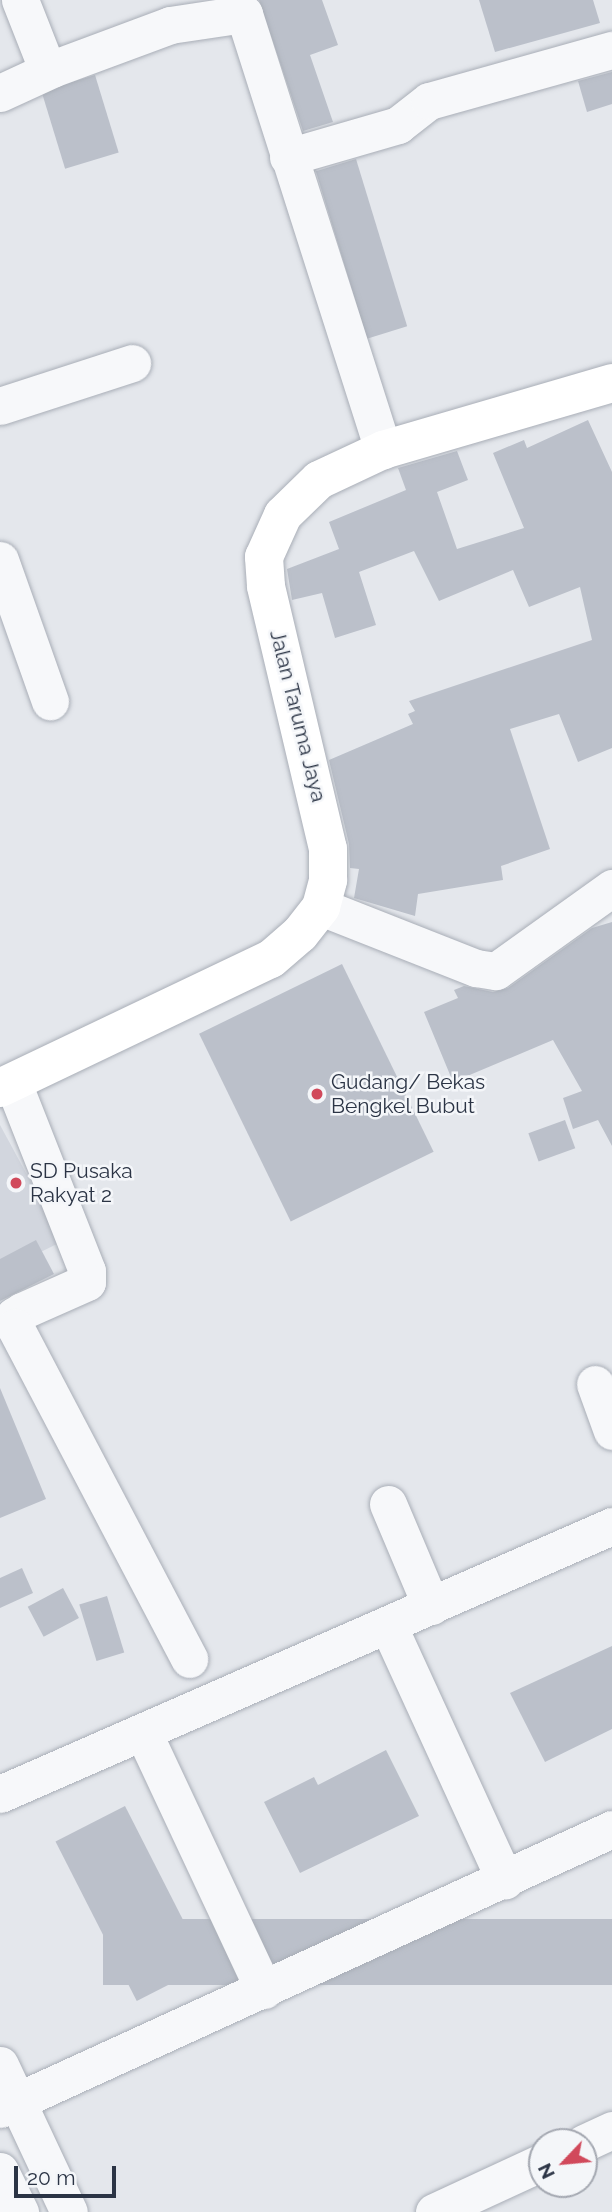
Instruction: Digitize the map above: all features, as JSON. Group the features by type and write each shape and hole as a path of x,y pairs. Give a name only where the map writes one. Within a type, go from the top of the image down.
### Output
{"main road":[{"name":"Jalan Taruma Jaya","path":"6,1086 271,959 300,934 321,906 328,849 266,586 264,557 283,516 319,480 383,450 611,385"}],"street":[{"path":"20,0 44,61 52,69"},
{"path":"0,93 165,12 241,7 383,450"},
{"path":"288,157 398,124 429,101 612,50"},
{"path":"0,407 132,363"},
{"path":"0,560 50,701"},
{"path":"321,906 476,968 496,971 612,888"},
{"path":"6,1086 87,1271 87,1282 14,1316 15,1327 189,1659"},
{"path":"595,1384 612,1431"},
{"path":"388,1504 431,1606"},
{"path":"0,1794 612,1526"},
{"path":"388,1625 505,1880"},
{"path":"143,1732 264,1990"},
{"path":"8,2106 612,1829"},
{"path":"0,2065 8,2106 69,2212"},
{"path":"434,2212 528,2168"},
{"path":"0,2171 20,2212"}],"shaded area":[{"name":"SD Pusaka Rakyat 2","path":"0,1125 63,1241 0,1272"}],"building":[{"path":"259,0 322,0 338,45 310,55 333,122 303,131"},
{"path":"479,0 593,0 600,23 495,52"},
{"path":"612,72 612,104 587,112 578,81"},
{"path":"95,75 119,152 65,169 41,91"},
{"path":"356,159 407,326 367,339 316,171"},
{"path":"588,420 612,472 612,748 578,762 559,714 510,729 550,849 501,866 503,880 418,894 415,916 354,898 359,869 350,868 349,844 329,760 413,724 408,714 415,711 409,701 592,640 580,587 529,607 513,570 439,601 414,551 359,572 376,625 335,638 322,593 292,600 287,569 339,549 329,522 406,490 398,468 457,451 468,480 437,492 457,549 524,528 493,453 524,440 527,448"},
{"path":"612,922 612,1146 598,1120 573,1129 563,1098 582,1091 553,1040 453,1082 424,1012 458,998 454,990 464,986 493,992 508,988 592,928"},
{"name":"Gudang/ Bekas Bengkel Bubut","path":"342,964 434,1152 291,1222 199,1034"},
{"path":"565,1120 575,1148 539,1162 528,1133"},
{"path":"36,1240 54,1274 0,1301 0,1259"},
{"path":"0,1388 46,1499 0,1518"},
{"path":"22,1568 33,1593 0,1608 0,1578"},
{"path":"63,1588 79,1618 44,1637 28,1607"},
{"path":"107,1596 124,1652 97,1661 79,1604"},
{"path":"612,1646 612,1729 545,1762 510,1693"},
{"path":"386,1750 419,1816 300,1873 264,1802 314,1777 318,1785"},
{"path":"125,1806 206,1965 137,2001 56,1841"},
{"path":"103,1919 612,1919 612,1985 103,1985"}],"place":[{"name":"Gudang/ Bekas Bengkel Bubut","path":"317,1094"},
{"name":"SD Pusaka Rakyat 2","path":"16,1183"}]}
